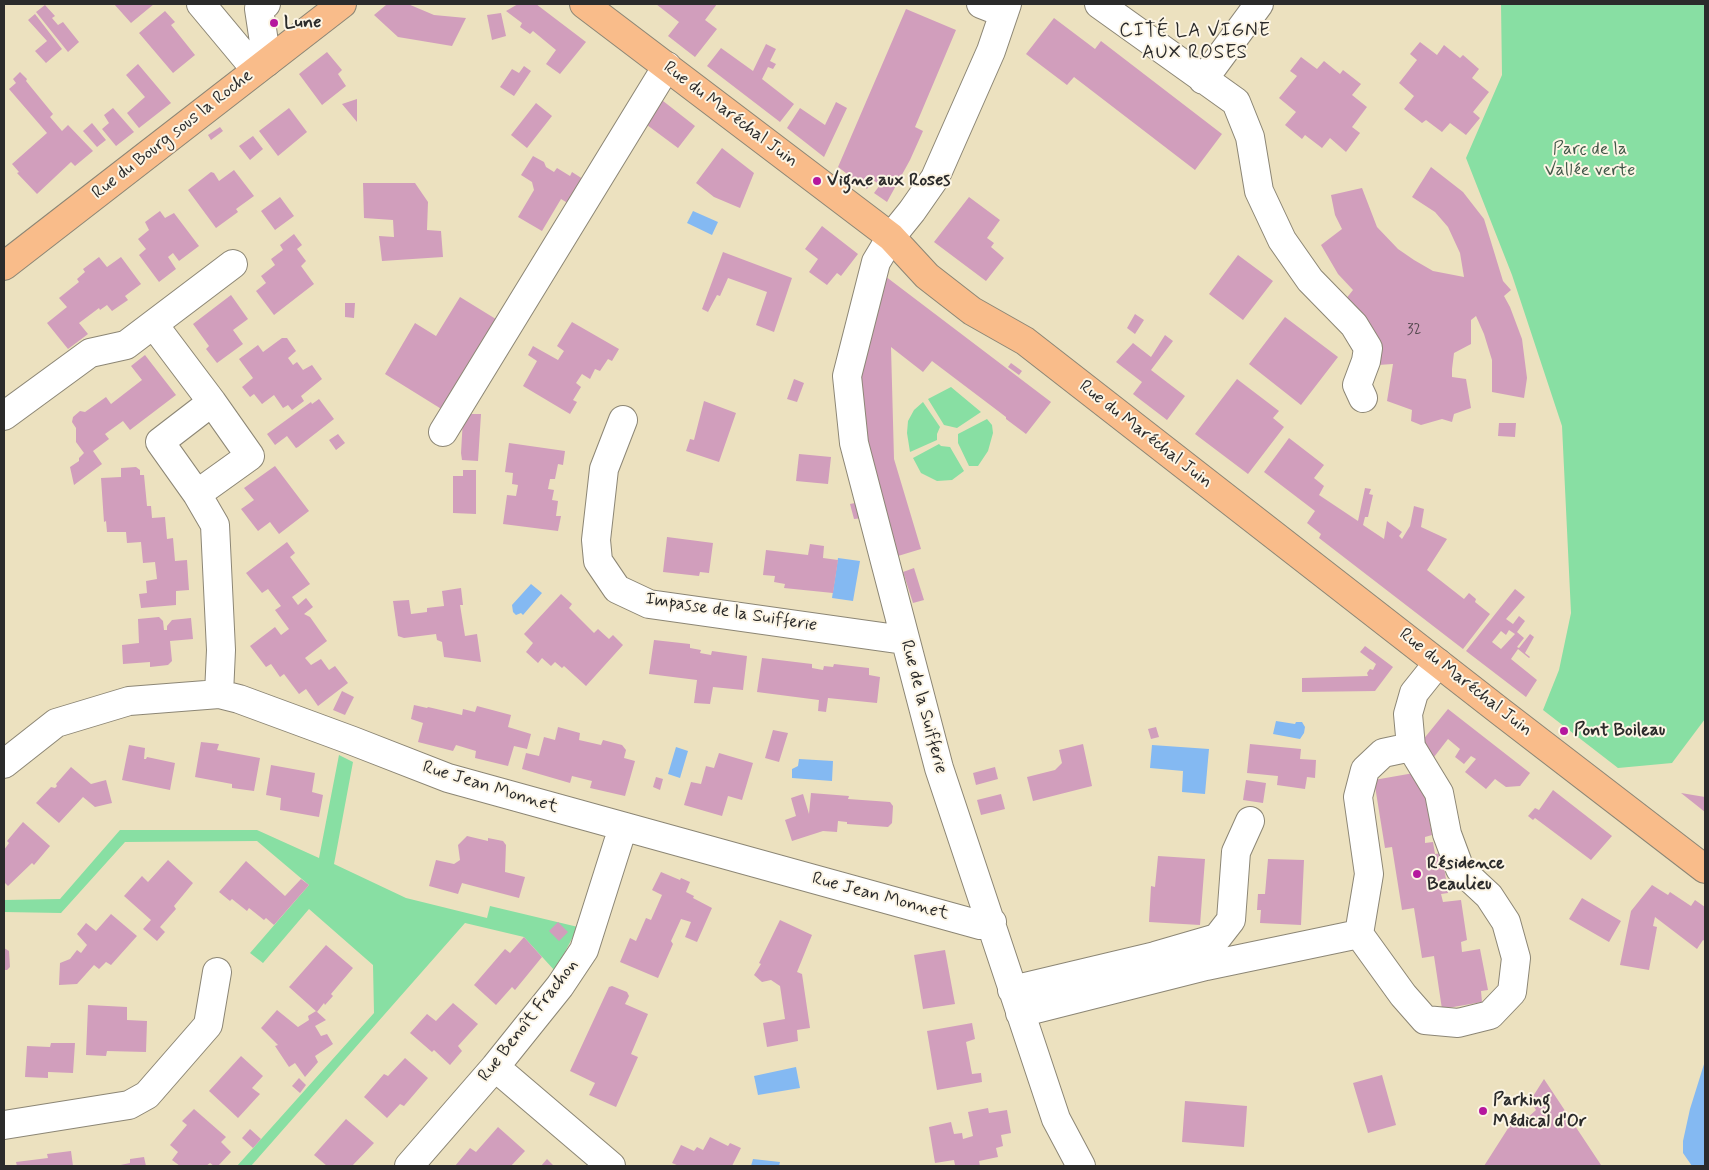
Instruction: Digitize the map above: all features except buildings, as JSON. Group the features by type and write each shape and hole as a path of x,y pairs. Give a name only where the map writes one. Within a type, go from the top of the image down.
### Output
{"main road":[{"name":"Rue du Bourg sous la Roche","path":"4,266 342,4"},
{"name":"Rue du Maréchal Juin","path":"584,4 891,237 927,276 972,311 1025,341 1705,869"}],"street":[{"path":"201,4 262,66"},
{"path":"262,66 258,9 266,4"},
{"path":"1099,4 1236,102 1250,137 1259,191 1282,240 1310,280 1354,325 1368,348 1358,385 1362,398"},
{"path":"1203,80 1259,4"},
{"name":"Rue de la Suifferie","path":"998,7 991,51 935,178 891,237 876,262 847,376 854,443 938,768 992,922 1016,1001 1056,1119 1081,1166"},
{"path":"443,432 666,66"},
{"path":"4,416 90,354 126,346 233,264"},
{"path":"154,325 250,456 197,494"},
{"path":"212,402 160,442 197,494 215,525 221,650 219,694"},
{"name":"Impasse de la Suifferie","path":"623,420 604,470 596,540 598,561 617,589 649,604 904,640"},
{"path":"1410,747 1383,753 1365,770 1358,797 1370,874 1359,934 1403,995 1425,1020 1458,1023 1490,1016 1512,992 1516,958 1506,922 1489,896 1460,869 1447,834 1438,793 1410,747 1408,714 1414,693 1438,663"},
{"name":"Rue Jean Monnet","path":"4,764 56,723 128,701 219,694 240,699 448,778 980,924 992,922"},
{"path":"1016,1001 1154,956 1217,938 1231,920 1236,852 1250,821"},
{"name":"Rue Benoît Frachon","path":"409,1166 495,1067 560,986 584,950 623,827"},
{"path":"1016,1001 1206,966 1359,934"},
{"path":"4,1125 129,1105 147,1095 208,1025 217,972"},
{"path":"495,1067 611,1166"}],"green space":[{"name":"Parc de la Vallée verte","path":"1501,4 1705,4 1705,719 1672,763 1618,768 1543,710 1559,670 1571,613 1562,426 1512,275 1466,158 1502,75"},
{"path":"951,387 981,412 957,428 944,425 928,399"},
{"path":"923,402 940,427 937,440 910,452 907,433 908,421 914,410"},
{"path":"987,419 992,425 993,433 988,451 978,466 969,466 958,443 958,434"},
{"path":"939,444 950,447 964,471 952,480 937,481 921,473 913,458"},
{"path":"339,755 353,762 334,864 406,898 487,918 490,906 578,927 555,971 524,937 465,923 251,1166 237,1166 374,1013 373,965 309,909 263,963 250,953 309,885 257,841 125,842 61,913 4,912 4,900 60,899 120,830 257,830 319,858"}],"water":[{"path":"693,211 718,222 712,235 687,223"},
{"path":"838,558 860,561 853,601 832,598"},
{"path":"531,584 542,593 523,615 521,613 516,615 513,612 512,605"},
{"path":"1276,721 1295,724 1296,722 1302,722 1305,727 1304,733 1300,739 1273,734"},
{"path":"1152,745 1209,749 1205,794 1182,792 1183,771 1150,768"},
{"path":"676,747 688,751 680,778 668,774"},
{"path":"799,759 833,761 832,781 792,778 792,769 798,766"},
{"path":"1705,1061 1705,1166 1692,1166 1683,1153 1683,1141 1690,1109"},
{"path":"796,1067 800,1088 758,1095 754,1076"},
{"path":"753,1159 780,1162 779,1166 751,1166"}],"place":[{"name":"Lune","path":"274,23"},
{"name":"Vigne aux Roses","path":"817,181"},
{"name":"Pont Boileau","path":"1564,731"},
{"name":"Résidence Beaulieu","path":"1417,874"},
{"name":"Parking Médical d'Or","path":"1483,1111"}],"district":[{"name":"CITÉ LA VIGNE AUX ROSES","path":"1195,43"}]}
